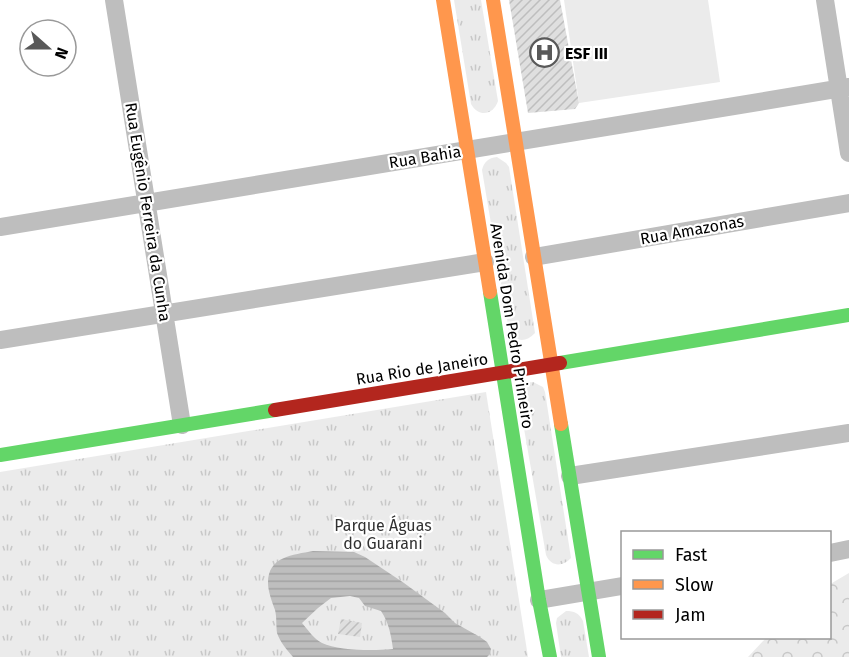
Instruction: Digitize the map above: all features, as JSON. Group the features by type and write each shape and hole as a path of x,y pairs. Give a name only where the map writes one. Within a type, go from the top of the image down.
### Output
{"street":[{"name":"Rua Eugênio Ferreira da Cunha","path":"114,0 182,425"},
{"name":"Avenida Dom Pedro Primeiro","path":"443,0 550,657"},
{"name":"Avenida Dom Pedro Primeiro","path":"493,0 599,657"},
{"path":"825,0 844,88 849,153"},
{"name":"Rua Bahia","path":"0,227 844,88"},
{"name":"Rua Amazonas","path":"534,257 849,203"},
{"path":"0,340 485,262"},
{"name":"Rua Rio de Janeiro","path":"0,455 849,315"},
{"path":"570,476 849,433"},
{"path":"831,553 849,549"},
{"path":"539,600 621,586"}],"green space":[{"path":"454,0 481,0 498,101 493,110 489,112 481,113 471,104"},
{"path":"564,0 708,0 720,82 579,103"},
{"path":"497,157 509,167 535,333 524,340 517,339 509,331 482,170 487,161"},
{"path":"533,382 543,387 545,392 571,558 561,564 554,564 546,555 518,394 524,385"},
{"name":"Parque Águas do Guarani","path":"486,392 528,657 0,657 0,472"},
{"path":"849,573 849,657 748,657 765,639 831,639 832,583"},
{"path":"566,611 576,613 583,621 589,657 561,657 556,623 557,618"}],"shaded area":[{"path":"313,551 354,552 365,557 445,613 455,623 487,642 491,649 490,654 487,657 293,657 277,633 276,613 269,593 269,574 272,567 283,558","holes":["350,596 359,598 365,606 381,611 388,625 393,649 357,650 329,646 316,639 302,623 331,598"]}],"building":[{"name":"ESF III","path":"509,0 560,0 579,103 575,109 528,113"},
{"path":"341,619 362,623 360,637 338,634"}],"traffic: fast":[{"path":"490,292 550,657"},
{"path":"560,363 849,315"},
{"path":"0,455 275,410"},
{"path":"561,424 599,657"}],"traffic: slow":[{"path":"443,0 490,292"},
{"path":"493,0 561,424"}],"traffic: jam":[{"path":"275,410 560,363"}],"place":[{"name":"ESF III","path":"544,53"}]}
